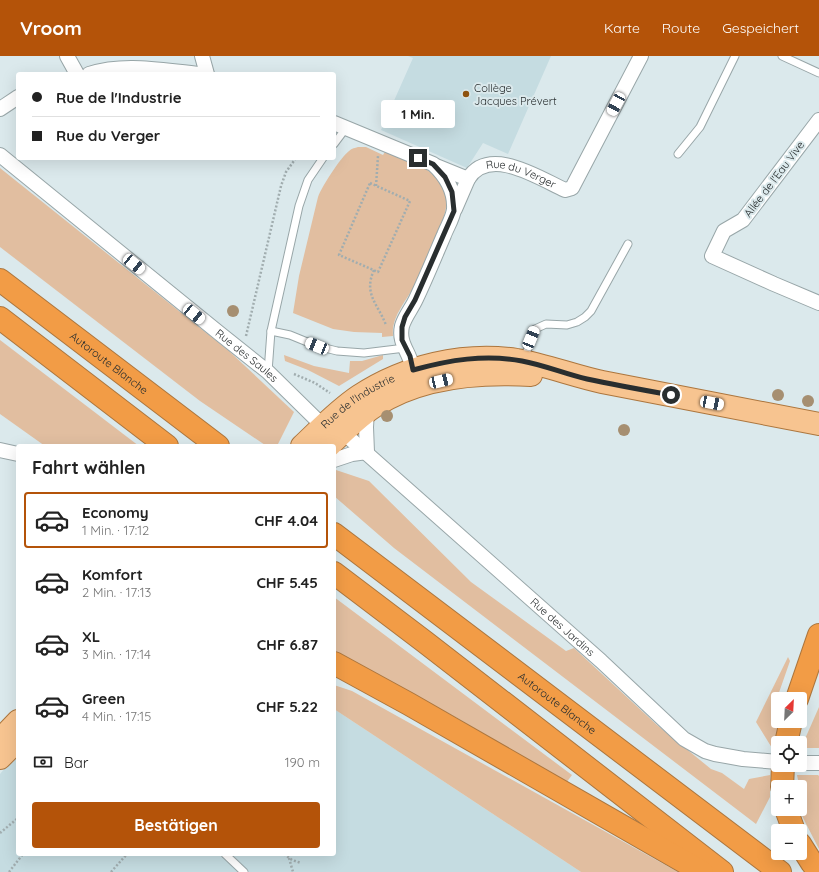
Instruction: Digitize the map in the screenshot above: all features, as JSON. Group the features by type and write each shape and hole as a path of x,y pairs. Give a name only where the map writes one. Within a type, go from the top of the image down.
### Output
{"highway":[{"name":"Autoroute Blanche","path":"0,280 215,444"},
{"path":"0,318 164,444"},
{"name":"Autoroute Blanche","path":"336,536 780,872"},
{"path":"336,575 722,872"},
{"path":"800,692 819,635"},
{"path":"336,665 409,704 702,872"},
{"path":"807,855 818,872"}],"main road":[{"name":"Rue de l'Industrie","path":"331,431 352,402 383,382 409,358 451,361 473,358 502,358 522,368 586,378 819,424"},
{"name":"Rue de l'Industrie","path":"306,444 367,411 382,401 407,390 460,377 522,368"},
{"path":"0,740 16,723"},
{"path":"0,758 16,742"}],"street":[{"path":"67,56 76,72"},
{"path":"202,56 206,72"},
{"name":"Rue du Verger","path":"409,358 402,336 403,322 415,300 468,179 473,172 482,166 496,163 525,172 565,190 572,188 641,56"},
{"path":"96,72 125,67 179,72"},
{"path":"0,109 16,99"},
{"name":"Allée de l'Eau Vive","path":"819,120 743,220 724,231 712,256 819,303"},
{"name":"Rue du Verger","path":"340,125 468,179"},
{"name":"Rue des Saules","path":"0,155 219,334 268,372 331,431"},
{"name":"Rue du Verger","path":"433,164 442,173 450,186 454,211"},
{"path":"407,390 409,358"},
{"path":"336,459 352,454 366,452 367,411"},
{"name":"Rue des Jardins","path":"331,431 366,452 601,661 684,739 705,751 743,759 781,773"},
{"path":"0,450 16,454"},
{"path":"807,763 819,763"}],"lane":[{"path":"678,154 700,128 735,56"},
{"path":"782,56 819,73"},
{"path":"336,138 340,125"},
{"path":"268,372 271,331 301,198 308,180 322,160"},
{"path":"522,368 526,350 535,329 546,324 567,325 577,322 591,311 628,244"},
{"path":"271,331 290,335 317,346 333,350 360,353 387,350 409,358"},
{"path":"227,856 244,872"}],"path":[{"path":"375,140 372,146 381,150 377,159 376,186"},
{"path":"370,183 376,186 410,201 378,272 339,255 370,183"},
{"path":"374,270 370,280 371,296 386,327 387,350"},
{"path":"0,834 16,820"},
{"path":"9,872 21,856"},
{"path":"111,872 125,856"},
{"path":"286,856 301,863"},
{"path":"289,858 293,872"}],"shaded area":[{"name":"Collège Jacques Prévert","path":"408,56 551,56 508,154 483,143 467,168 381,130 413,58"},
{"path":"358,147 366,147 383,155 386,150 410,160 432,173 440,182 445,192 446,204 443,219 415,284 394,322 393,336 382,337 382,333 354,332 333,329 293,313 299,276 318,197 327,179 341,159 350,150"},
{"path":"0,168 229,351 294,412 278,444 264,444 200,401 0,247"},
{"path":"0,340 136,444 42,444 0,414"},
{"path":"284,355 314,366 349,373 350,361 362,361 383,355 383,359 339,386 308,370 285,361"},
{"path":"336,470 369,481 471,582 566,651 574,648 657,725 711,769 722,773 744,789 749,779 770,775 770,797 756,824 394,548 336,498"},
{"path":"336,598 572,775 566,783 459,719 336,652"},
{"path":"788,657 790,661 779,692 771,692 771,728 778,728 776,736 771,736 771,746 756,722"},
{"path":"336,686 352,691 678,872 581,872 336,710"},
{"path":"819,707 819,748 807,748 806,736"},
{"path":"336,710 581,872 0,872 0,774 16,755 16,856 336,856"},
{"path":"797,775 819,776 819,849 802,816 807,816 807,780 798,780"}],"place":[{"name":"Collège Jacques Prévert","path":"466,94"}],"route":[{"path":"418,158 433,164 445,177 452,192 454,211 415,300 405,317 402,327 402,340 410,356 413,370 434,364 458,360 502,358 534,364 586,378 671,395"}]}
